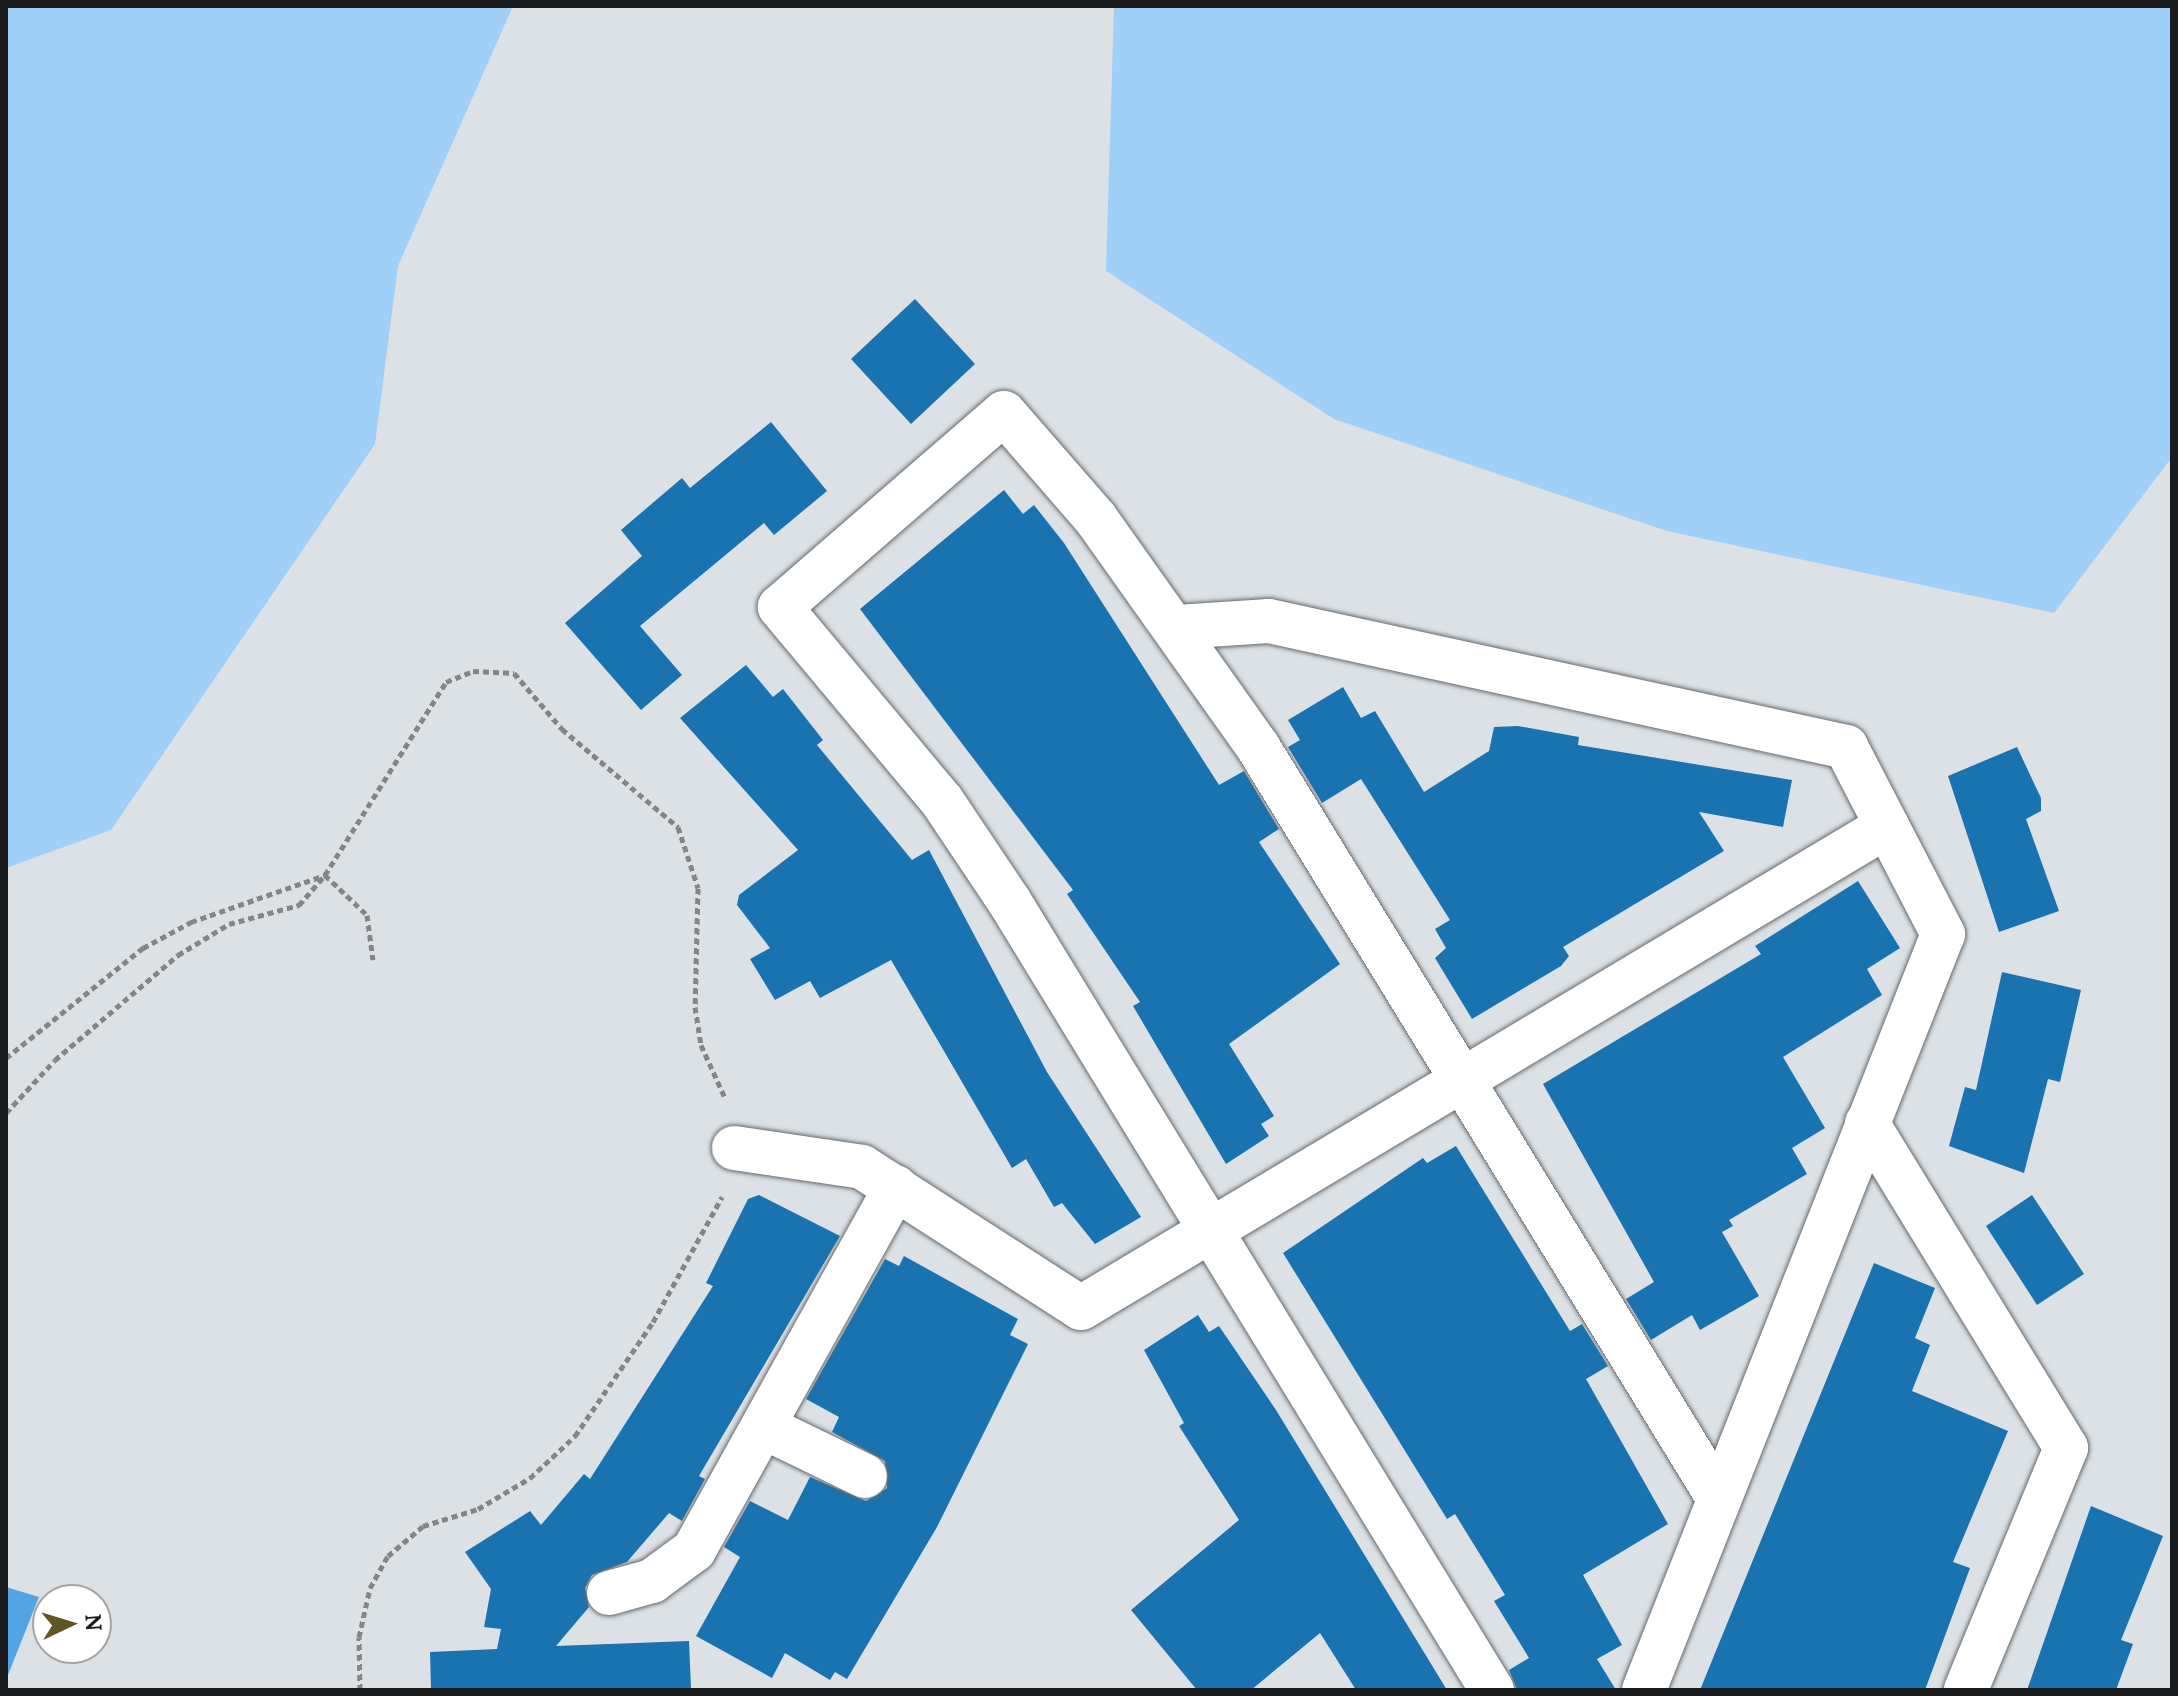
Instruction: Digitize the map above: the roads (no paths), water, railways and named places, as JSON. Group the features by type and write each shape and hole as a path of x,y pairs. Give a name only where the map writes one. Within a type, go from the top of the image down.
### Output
{"street":[{"path":"1492,1690 1211,1230 942,801 780,607 1004,413 1177,627 1462,1080 1719,1499"},
{"path":"1177,627 1269,621 1846,747 1943,934 1644,1690"},
{"path":"734,1148 862,1167 1081,1308 1887,826"},
{"path":"1867,1123 2066,1448 1966,1690"},
{"path":"609,1593 652,1581 694,1550 766,1428 896,1187"},
{"path":"766,1428 865,1476"}]}
